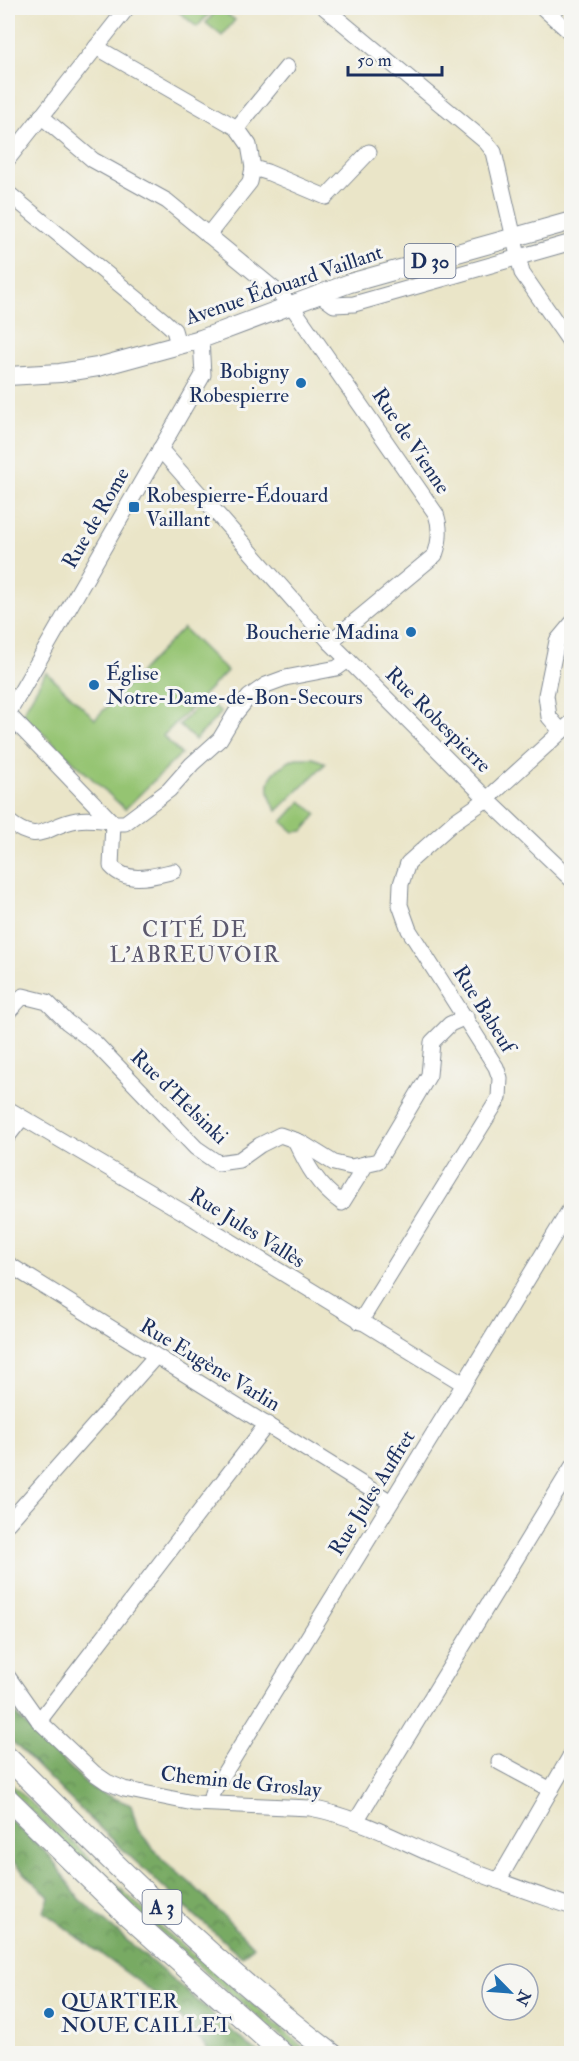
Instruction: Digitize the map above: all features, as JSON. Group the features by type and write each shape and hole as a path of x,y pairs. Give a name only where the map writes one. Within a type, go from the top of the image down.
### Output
{"highway":[{"name":"A 3","path":"8,1758 82,1832 205,1947 332,2054"},
{"name":"A 3","path":"8,1799 126,1914 283,2054"}],"main road":[{"name":"Avenue Édouard Vaillant","path":"8,376 60,374 98,367 201,339 350,283 572,221"}],"street":[{"path":"8,159 127,8"},
{"path":"325,8 486,142 494,152 522,273 572,345"},
{"path":"543,8 572,34"},
{"path":"96,47 237,128 249,145 253,168 250,182 208,235"},
{"path":"237,128 286,67"},
{"name":"Rue de Vienne","path":"41,116 93,159 167,201 291,305 436,514 440,526 439,545 435,555 330,642"},
{"path":"253,168 326,197 369,152"},
{"path":"8,193 163,320 174,330 178,344"},
{"path":"319,294 334,305 354,304 572,242"},
{"name":"Rue de Rome","path":"8,714 203,375 201,339"},
{"name":"Rue Robespierre","path":"160,449 330,642 487,799 572,880"},
{"path":"566,727 549,717 546,695 556,641 572,623"},
{"path":"8,821 22,831 42,834 63,823 80,819 125,823 169,790 192,764 220,739 235,714 249,697 266,685 285,678 337,668 348,660"},
{"path":"8,714 111,822 111,866 116,871 131,878 174,872"},
{"name":"Rue Babeuf","path":"360,1322 499,1098 500,1078 496,1067 409,930 400,904 401,884 408,863 455,821 487,799 566,727"},
{"name":"Rue d'Helsinki","path":"8,1012 22,996 47,1002 67,1022 95,1043 196,1148 218,1163 239,1160 260,1145 280,1135 296,1140"},
{"path":"296,1140 334,1163 351,1167 378,1161 429,1075 432,1042 450,1024 465,1017"},
{"name":"Rue Jules Vallès","path":"8,1109 183,1212 464,1384"},
{"path":"8,1136 22,1118"},
{"path":"296,1140 308,1168 329,1194 342,1203 367,1163"},
{"name":"Rue Jules Auffret","path":"210,1803 213,1793 572,1206"},
{"name":"Rue Eugène Varlin","path":"8,1264 391,1502"},
{"path":"8,1523 155,1357"},
{"path":"39,1721 267,1424"},
{"path":"356,1821 572,1467"},
{"name":"Chemin de Groslay","path":"8,1677 39,1721 94,1773 107,1782 124,1789 194,1803 310,1808 356,1821 498,1881 572,1907"},
{"path":"498,1881 572,1753"},
{"path":"500,1762 551,1790"}],"green space":[{"path":"174,8 214,8 197,27"},
{"path":"218,8 235,20 222,36 206,23"},
{"path":"183,628 227,671 163,736 181,754 125,809 22,714 46,672 95,719"},
{"path":"205,698 221,713 195,740 179,725"},
{"path":"296,758 313,758 326,763 277,811 269,793 270,779 280,768"},
{"path":"301,801 317,814 303,831 294,832 282,822"},
{"path":"8,1703 18,1717 92,1789 131,1805 138,1830 163,1860 195,1887 253,1946 242,1957 123,1850 8,1737"},
{"path":"8,1781 163,1929 310,2053 302,2053 152,1924 8,1788"},
{"path":"8,1818 50,1856 79,1899 258,2053 211,2053 166,2002 44,1912 49,1897 8,1857"}],"place":[{"name":"Bobigny Robespierre","path":"301,383"},
{"name":"Robespierre-Édouard Vaillant","path":"134,507"},
{"name":"Boucherie Madina","path":"411,632"},
{"name":"Église Notre-Dame-de-Bon-Secours","path":"94,685"},
{"name":"QUARTIER NOUE CAILLET","path":"49,2013"}],"district":[{"name":"CITÉ DE L'ABREUVOIR","path":"195,942"}]}
